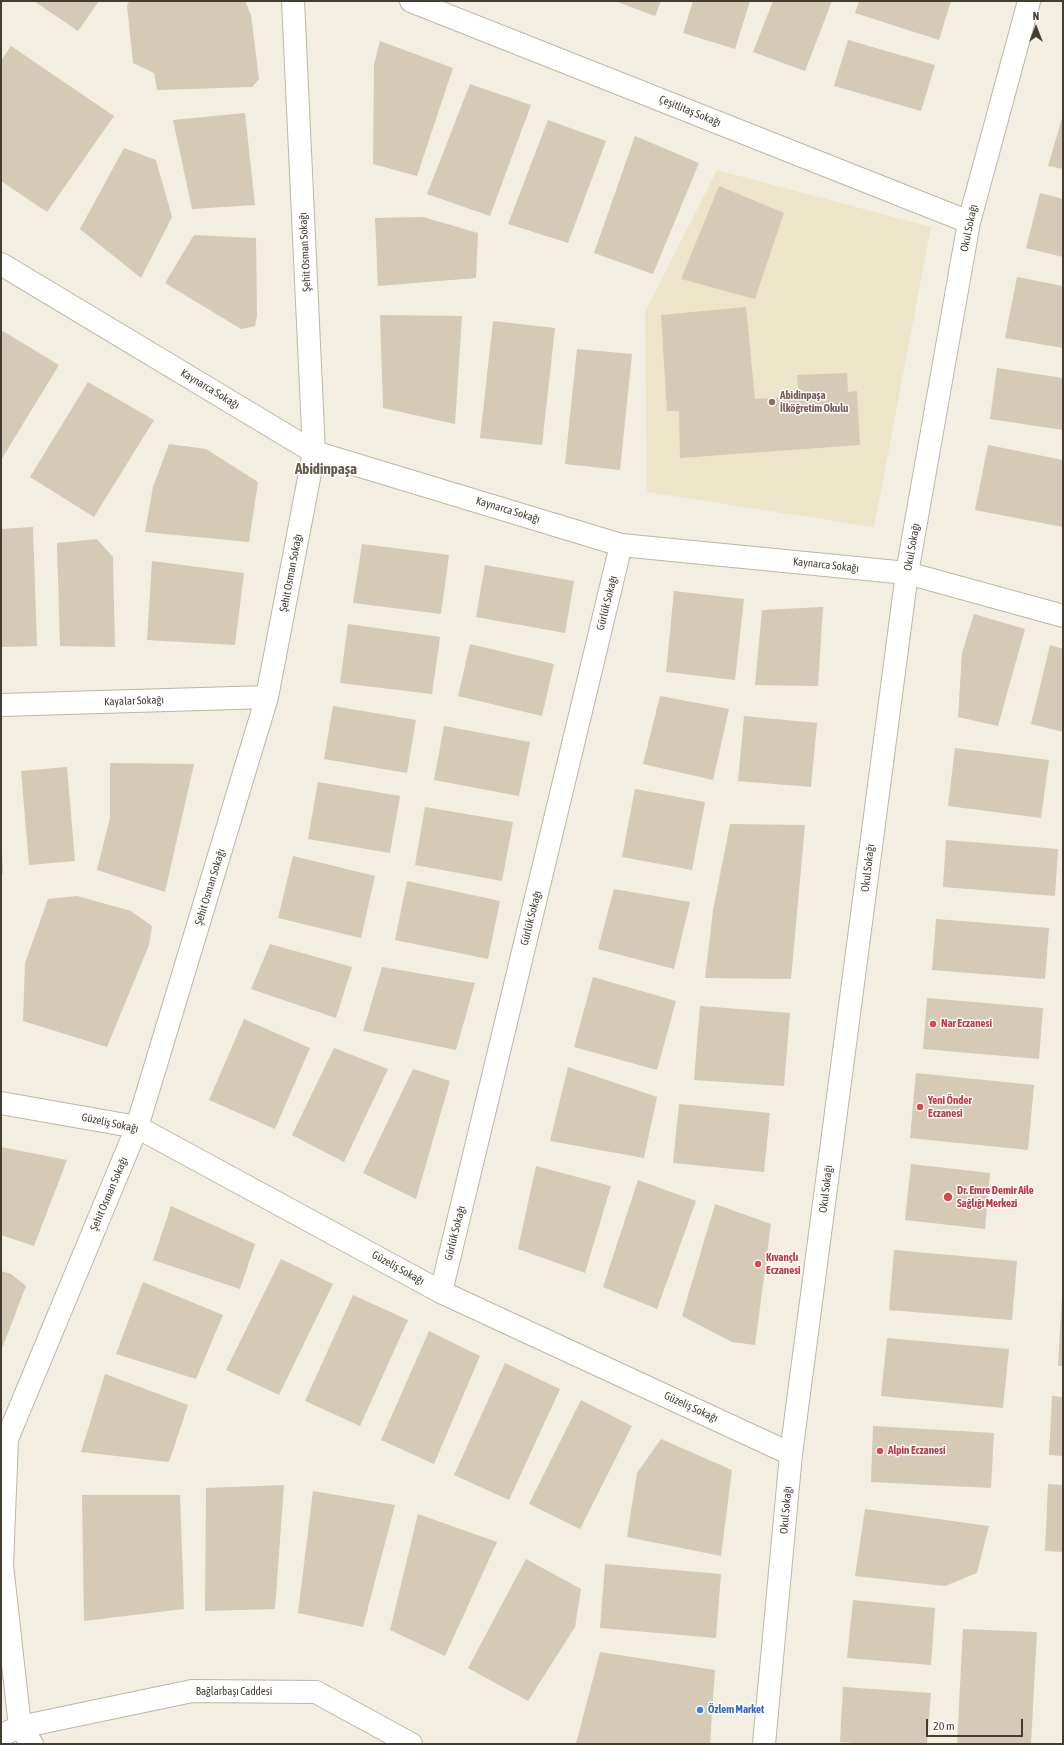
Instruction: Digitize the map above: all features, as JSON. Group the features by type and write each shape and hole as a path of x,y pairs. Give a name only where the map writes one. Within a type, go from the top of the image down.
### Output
{"street":[{"name":"Şehit Osman Sokağı","path":"18,1735 2,1565 4,1439 137,1127 267,697 314,452 293,1"},
{"name":"Çeşitlitaş Sokağı","path":"411,1 969,222"},
{"name":"Okul Sokağı","path":"764,1744 791,1454 907,573 969,222 1029,1"},
{"name":"Kaynarca Sokağı","path":"1,264 314,452 621,545 907,573 1063,616"},
{"name":"Gürlük Sokağı","path":"441,1292 621,545"},
{"name":"Kayalar Sokağı","path":"1,705 267,697"},
{"name":"Güzeliş Sokağı","path":"1,1103 137,1127 441,1292 791,1454"},
{"name":"Bağlarbaşı Caddesi","path":"18,1735 192,1691 316,1692 411,1744"}],"shaded area":[{"name":"Abidinpaşa İlköğretim Okulu","path":"717,170 931,227 874,527 647,492 645,312"}],"building":[{"path":"34,1 99,1 78,31"},
{"path":"130,1 245,1 251,15 259,79 252,87 157,90 154,73 133,63 127,5"},
{"path":"615,1 661,1 655,16"},
{"path":"693,1 750,1 735,49 683,33"},
{"path":"773,1 832,1 805,71 753,52"},
{"path":"859,1 951,1 939,40 855,13"},
{"path":"848,40 935,65 921,111 834,86"},
{"path":"380,41 453,68 417,176 373,164 374,65"},
{"path":"11,46 114,116 47,212 1,181 1,61"},
{"path":"470,84 531,105 490,216 427,194"},
{"path":"245,113 255,205 192,209 173,120"},
{"path":"1063,115 1063,169 1048,166"},
{"path":"548,120 606,141 568,243 508,224"},
{"path":"635,136 699,163 653,274 594,253"},
{"path":"124,148 156,160 172,217 141,278 80,229"},
{"path":"719,186 784,213 755,299 681,279"},
{"path":"1040,193 1063,199 1063,257 1026,248"},
{"path":"423,217 478,233 476,278 378,286 375,218"},
{"path":"194,235 256,238 257,316 255,326 241,329 165,283"},
{"path":"1017,277 1063,286 1063,348 1005,338"},
{"path":"746,307 755,399 799,396 797,375 847,373 848,392 857,391 860,445 680,458 679,411 667,411 661,315"},
{"path":"380,315 462,316 455,424 383,408"},
{"path":"493,321 555,328 542,445 480,438"},
{"path":"1,330 59,365 1,460"},
{"path":"577,349 632,354 620,470 565,464"},
{"path":"997,368 1063,378 1063,430 990,419"},
{"path":"88,382 154,420 94,517 30,477"},
{"path":"169,444 206,449 258,482 249,542 145,532 153,487"},
{"path":"988,445 1063,460 1063,527 975,510"},
{"path":"33,527 37,646 1,647 1,529"},
{"path":"97,539 113,557 115,647 60,646 57,543"},
{"path":"362,544 449,555 441,614 353,603"},
{"path":"152,561 244,573 235,645 147,640"},
{"path":"485,565 574,581 565,633 476,617"},
{"path":"674,591 744,599 735,680 666,672"},
{"path":"823,607 818,686 755,685 762,610"},
{"path":"974,614 1025,629 998,726 958,717 962,653"},
{"path":"348,624 440,637 432,694 340,683"},
{"path":"470,644 554,664 542,716 458,696"},
{"path":"1050,645 1063,649 1063,732 1031,724"},
{"path":"660,696 729,709 713,780 643,764"},
{"path":"333,706 416,720 407,773 324,759"},
{"path":"744,716 817,723 811,787 738,781"},
{"path":"444,726 530,742 519,796 434,780"},
{"path":"955,748 1049,760 1041,818 948,806"},
{"path":"110,763 194,764 165,892 97,870 110,818"},
{"path":"67,767 75,861 29,865 21,771"},
{"path":"318,782 400,796 390,853 308,839"},
{"path":"635,789 705,802 692,870 622,857"},
{"path":"425,807 513,822 502,881 415,865"},
{"path":"730,824 805,825 791,979 705,978 713,911"},
{"path":"946,840 1058,849 1055,896 943,887"},
{"path":"1,851 3,873 1,874"},
{"path":"293,856 375,876 361,938 278,918"},
{"path":"407,881 500,901 488,959 395,940"},
{"path":"614,889 690,902 674,969 598,949"},
{"path":"77,896 131,911 152,926 149,945 107,1047 23,1021 25,963 48,899"},
{"path":"936,919 1049,928 1045,979 932,970"},
{"path":"270,944 352,967 336,1018 251,989"},
{"path":"382,967 475,983 456,1050 363,1031"},
{"path":"593,977 676,1001 657,1070 574,1047"},
{"path":"927,998 1043,1008 1039,1059 923,1049"},
{"path":"700,1006 790,1013 784,1086 694,1080"},
{"path":"244,1019 310,1048 275,1129 209,1100"},
{"path":"334,1048 388,1069 344,1162 292,1135"},
{"path":"568,1067 657,1097 644,1158 550,1141"},
{"path":"413,1069 450,1081 416,1199 363,1173"},
{"path":"916,1073 1034,1085 1028,1150 910,1138"},
{"path":"679,1104 770,1113 764,1172 673,1163"},
{"path":"1,1147 67,1160 34,1246 1,1235"},
{"name":"Dr. Emre Demir Aile Sağlığı Merkezi","path":"911,1164 990,1173 985,1229 905,1220"},
{"path":"536,1166 611,1186 585,1273 518,1249"},
{"path":"638,1180 696,1201 657,1309 603,1287"},
{"path":"715,1204 771,1224 755,1345 732,1342 682,1316"},
{"path":"171,1206 255,1244 240,1289 153,1260"},
{"path":"894,1250 1017,1261 1012,1320 889,1310"},
{"path":"281,1259 333,1284 279,1395 226,1370"},
{"path":"1,1271 11,1274 26,1286 1,1351"},
{"path":"143,1282 223,1315 196,1379 116,1354"},
{"path":"353,1295 408,1320 360,1426 305,1401"},
{"path":"1062,1296 1063,1366 1058,1366"},
{"path":"429,1331 480,1356 434,1464 381,1440"},
{"path":"887,1338 1009,1349 1003,1408 881,1396"},
{"path":"505,1363 560,1389 509,1500 454,1475"},
{"path":"105,1374 188,1405 169,1462 81,1452"},
{"path":"1052,1396 1063,1397 1063,1456 1049,1455"},
{"path":"581,1400 632,1426 580,1529 529,1504"},
{"path":"873,1426 994,1433 991,1488 871,1482"},
{"path":"661,1439 732,1470 721,1556 627,1537 637,1473"},
{"path":"1048,1484 1063,1485 1063,1552 1045,1551"},
{"path":"284,1485 275,1609 205,1611 206,1488"},
{"path":"313,1491 395,1505 363,1627 298,1613"},
{"path":"82,1495 180,1495 184,1609 84,1621"},
{"path":"865,1509 989,1526 977,1573 945,1586 855,1576"},
{"path":"418,1514 497,1542 445,1656 390,1630"},
{"path":"526,1559 581,1589 575,1627 528,1701 468,1668"},
{"path":"605,1564 721,1574 716,1638 600,1628"},
{"path":"853,1600 935,1608 931,1665 847,1658"},
{"path":"963,1629 1037,1632 1031,1744 957,1744"},
{"path":"600,1652 715,1670 710,1744 576,1744"},
{"path":"843,1687 931,1693 927,1744 872,1744 840,1742"}],"place":[{"name":"Abidinpaşa İlköğretim Okulu","path":"772,402"},
{"name":"Nar Eczanesi","path":"933,1024"},
{"name":"Yeni Önder Eczanesi","path":"920,1107"},
{"name":"Dr. Emre Demir Aile Sağlığı Merkezi","path":"948,1197"},
{"name":"Kıvançlı Eczanesi","path":"758,1264"},
{"name":"Alpin Eczanesi","path":"880,1451"},
{"name":"Özlem Market","path":"700,1710"}],"district":[{"name":"Abidinpaşa","path":"326,469"}]}
